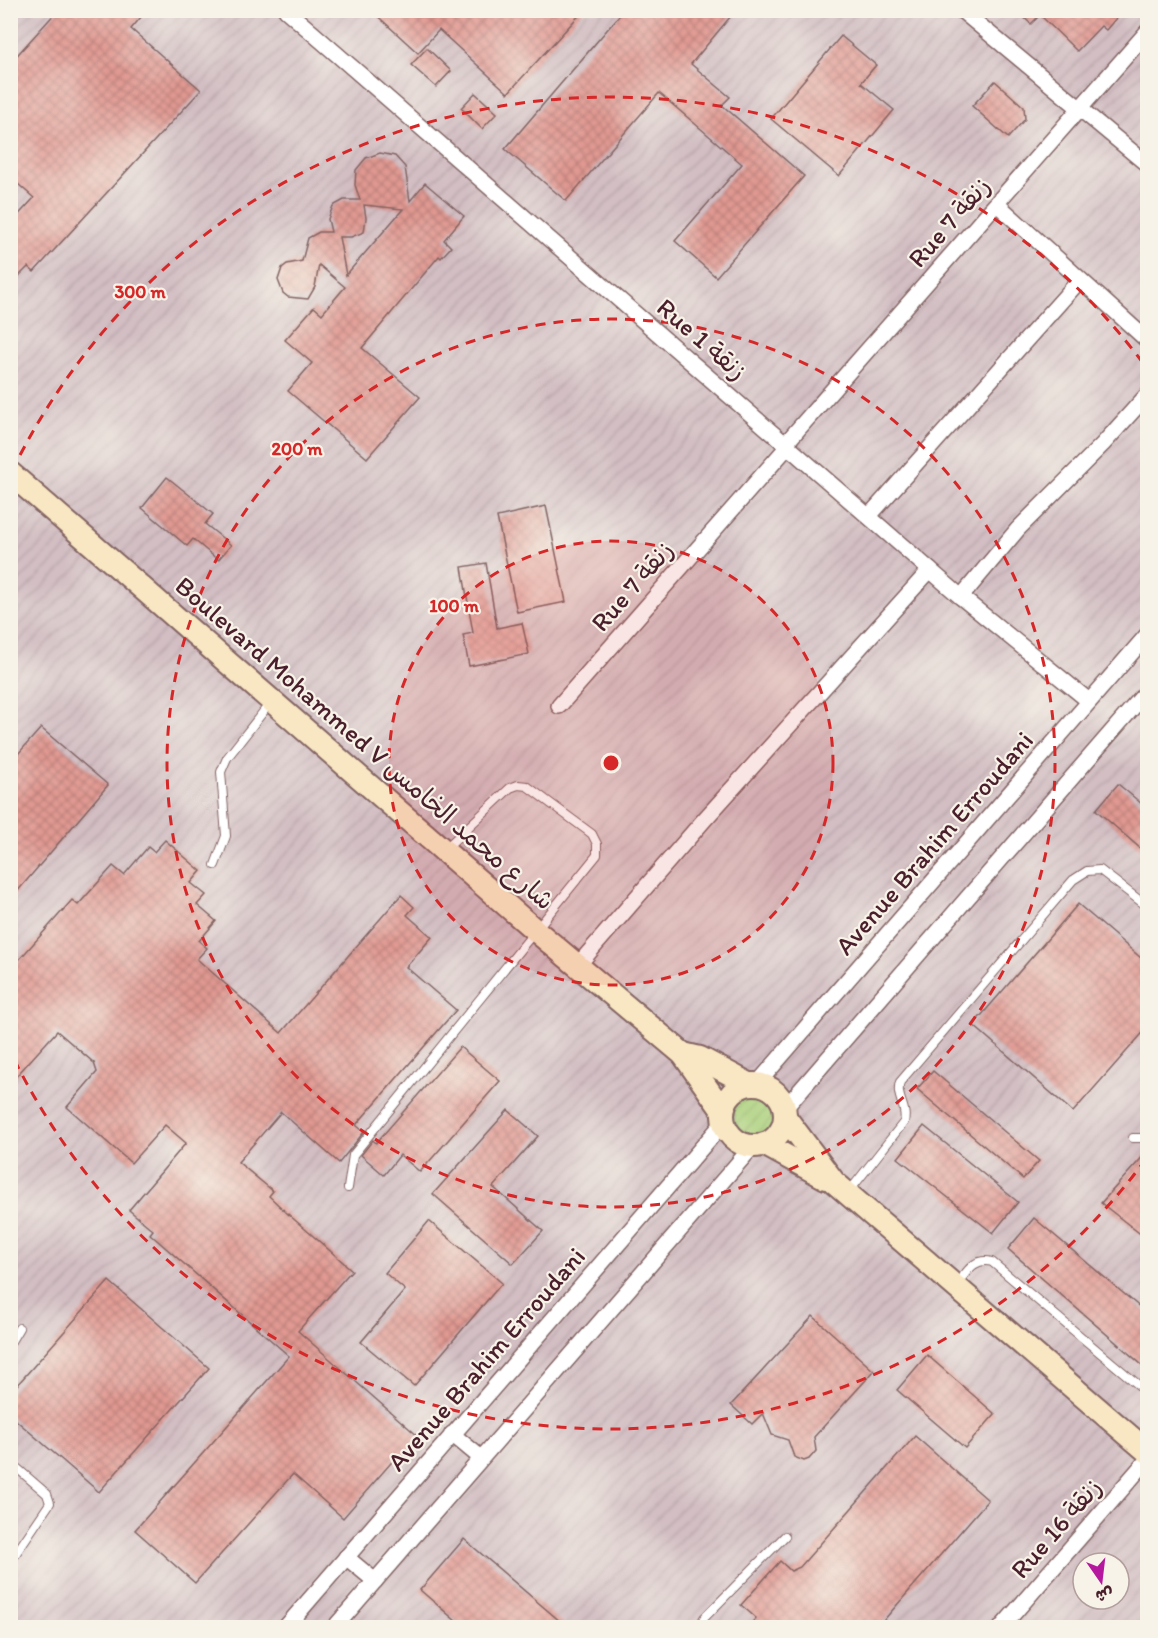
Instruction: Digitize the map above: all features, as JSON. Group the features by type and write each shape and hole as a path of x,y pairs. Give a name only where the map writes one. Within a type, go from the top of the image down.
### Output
{"main road":[{"name":"Boulevard Mohammed V شارع محمد الخامس","path":"10,473 535,930 683,1054 723,1117"},
{"name":"Boulevard Mohammed V شارع محمد الخامس","path":"683,1054 700,1058 753,1084"},
{"path":"840,1188 759,1145 735,1139 723,1117 732,1093 753,1084 775,1092 785,1113 840,1188 1148,1452"},
{"path":"759,1145 778,1134 785,1113"}],"street":[{"path":"962,10 1148,165"},
{"name":"Rue 1 زنقة","path":"290,12 930,570 1089,701"},
{"name":"Rue 7 زنقة","path":"559,706 1148,31"},
{"path":"997,204 1079,281 1145,332"},
{"path":"869,516 1079,281"},
{"path":"962,597 1018,529 1148,394"},
{"path":"578,965 704,820 930,570"},
{"name":"Avenue Brahim Erroudani","path":"753,1084 1148,634"},
{"path":"785,1113 1148,690"},
{"name":"Avenue Brahim Erroudani","path":"285,1628 723,1117"},
{"path":"334,1628 481,1458 759,1145"},
{"path":"452,1434 481,1458"},
{"name":"Rue 16 زنقة","path":"1001,1628 1148,1459"},
{"path":"346,1557 375,1581"}],"lane":[{"path":"215,865 226,836 220,772 227,758 272,701"},
{"path":"348,1188 353,1155 597,855 597,844 592,834 527,786 518,785 510,788 443,850"},
{"path":"840,1188 904,1122 906,1110 898,1090 900,1082 1073,880 1087,871 1100,870 1148,907"},
{"path":"1133,1138 1148,1138"},
{"path":"954,1288 974,1264 980,1260 992,1262 1148,1393"},
{"path":"10,1343 20,1328"},
{"path":"10,1462 47,1494 50,1503 10,1562"},
{"path":"699,1628 704,1618 785,1536"}],"shaded area":[{"path":"11,11 1147,11 1147,1627 11,1628"}],"green space":[{"path":"755,1092 770,1099 777,1114 770,1129 755,1136 740,1129 733,1114 740,1099"}],"building":[{"path":"58,10 147,10 131,29 201,90 34,272 28,267 18,277 10,270 10,224 34,198 10,177 10,63"},
{"path":"371,10 584,10 508,93 439,30 418,53"},
{"path":"624,10 736,10 691,64 730,97 722,105 804,176 716,277 675,241 742,164 659,93 566,201 505,149"},
{"path":"1016,10 1123,10 1106,30 1101,26 1077,51 1040,15 1031,24"},
{"path":"841,36 876,65 861,83 894,110 839,176 771,119"},
{"path":"427,48 451,71 436,87 411,65"},
{"path":"995,81 1024,107 1025,119 1008,138 972,106"},
{"path":"475,93 497,113 482,129 461,108"},
{"path":"380,153 395,156 405,167 410,201 425,183 464,216 444,240 451,247 441,258 439,256 362,348 420,397 367,458 288,391 312,363 285,340 314,307 322,314 345,287 319,265 315,287 308,299 288,297 283,293 278,280 282,268 287,264 302,261 308,238 319,232 331,232 328,219 333,206 344,200 360,200 355,185 356,170 366,158","holes":["364,205 403,209 346,275 339,237 351,237 364,232 366,218"]},
{"path":"167,477 213,514 205,524 231,545 218,560 193,539 187,546 142,508"},
{"path":"546,506 566,602 517,612 497,517"},
{"path":"486,563 497,628 522,623 529,654 469,666 463,635 473,633 462,567"},
{"path":"41,728 108,785 10,900 10,763"},
{"path":"1118,784 1148,809 1148,855 1096,810"},
{"path":"165,840 201,871 191,883 206,895 197,905 216,921 199,941 207,948 197,959 281,1033 401,895 414,907 407,915 432,937 406,967 456,1010 356,1125 364,1132 339,1163 281,1112 238,1162 273,1191 269,1196 288,1214 352,1270 298,1331 419,1437 400,1459 397,1456 343,1518 293,1474 195,1583 135,1530 289,1356 150,1234 153,1230 129,1210 186,1143 165,1125 131,1163 67,1107 97,1072 94,1063 57,1031 10,1083 10,970 72,900 78,905 113,866 124,875 148,847 154,852"},
{"path":"1078,904 1148,964 1148,1027 1073,1112 973,1025"},
{"path":"460,1047 500,1081 420,1172 400,1155 384,1175 361,1155 373,1140 376,1143"},
{"path":"933,1071 1039,1161 1023,1179 917,1089"},
{"path":"508,1110 538,1136 493,1187 543,1231 513,1264 433,1194"},
{"path":"924,1126 1018,1202 993,1233 898,1158"},
{"path":"1148,1151 1148,1240 1101,1203"},
{"path":"1034,1218 1148,1314 1148,1370 1008,1249"},
{"path":"429,1221 502,1283 414,1386 361,1342 405,1290 385,1273"},
{"path":"109,1281 209,1368 99,1492 10,1415 10,1393"},
{"path":"813,1316 874,1371 814,1437 816,1451 804,1461 794,1457 788,1440 772,1435 763,1413 752,1424 731,1405"},
{"path":"927,1355 995,1414 965,1448 897,1390"},
{"path":"915,1436 988,1500 877,1628 747,1628 756,1618 741,1605 780,1561 791,1571 800,1567"},
{"path":"464,1539 568,1628 464,1628 420,1590"}]}
